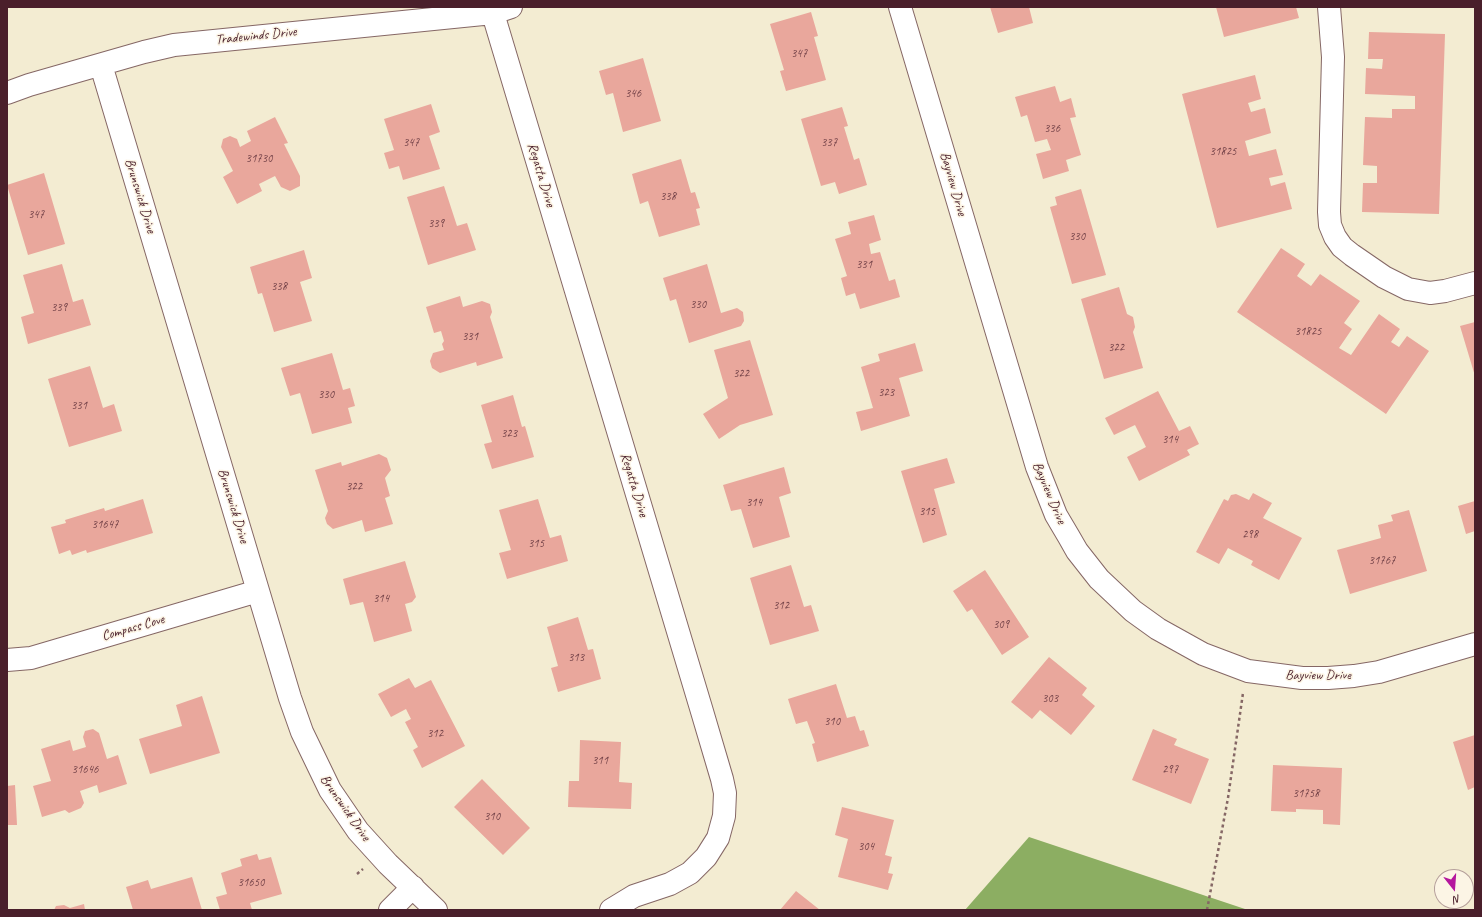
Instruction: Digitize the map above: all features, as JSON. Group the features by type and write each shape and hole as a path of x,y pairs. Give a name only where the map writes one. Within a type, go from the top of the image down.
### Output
{"street":[{"name":"Bayview Drive","path":"900,7 1037,467 1054,509 1069,537 1099,579 1133,611 1158,629 1203,654 1248,671 1302,678 1354,676 1379,672 1475,644"},
{"path":"1329,7 1333,57 1329,212 1330,225 1335,237 1342,247 1352,255 1384,277 1408,289 1430,294 1475,283"},
{"name":"Tradewinds Drive","path":"7,93 30,85 174,45 498,9"},
{"name":"Regatta Drive","path":"498,9 720,772 724,793 724,816 718,838 706,857 690,873 670,884 634,896 611,910"},
{"name":"Brunswick Drive","path":"100,65 290,698 302,732 322,776 358,831 388,864 436,910"},
{"name":"Compass Cove","path":"7,660 31,658 258,591"},
{"path":"390,910 413,888"}],"path":[{"path":"1207,910 1228,798 1244,687"}],"green space":[{"path":"1029,837 1248,910 965,910"}],"building":[{"path":"990,7 1029,7 1033,23 998,33"},
{"path":"1216,7 1296,7 1299,18 1224,37"},
{"path":"811,12 818,36 814,37 826,80 786,91 780,71 784,70 770,24"},
{"path":"1369,32 1445,34 1439,214 1362,212 1363,183 1377,183 1377,166 1363,165 1365,117 1392,118 1392,109 1415,109 1415,96 1365,94 1366,68 1382,69 1383,59 1368,59"},
{"path":"643,58 661,121 623,132 613,93 606,95 599,71"},
{"path":"1255,75 1261,99 1248,103 1251,112 1265,108 1271,133 1245,141 1249,156 1276,149 1283,175 1269,178 1271,186 1285,182 1292,209 1217,228 1182,94"},
{"path":"1055,86 1060,102 1071,98 1076,117 1070,118 1081,155 1066,160 1069,171 1043,179 1036,154 1051,150 1047,139 1035,142 1027,115 1021,117 1015,97"},
{"path":"431,104 440,132 429,136 440,169 403,180 399,166 389,169 384,153 394,150 384,119"},
{"path":"842,107 848,126 844,127 854,160 859,158 867,185 839,194 835,182 821,186 801,119"},
{"path":"275,117 288,143 284,144 300,176 300,186 290,191 281,187 275,176 259,184 262,191 237,204 223,177 233,171 221,147 223,139 230,136 237,139 240,147 251,141 247,131"},
{"path":"681,159 691,193 695,192 700,208 696,209 700,225 659,237 648,201 640,204 632,174"},
{"path":"44,173 65,244 28,255 7,185"},
{"path":"444,186 457,226 467,223 476,250 428,265 407,197"},
{"path":"1081,189 1106,275 1072,284 1050,207 1057,205 1055,197"},
{"path":"874,215 881,240 869,244 871,254 880,252 889,281 895,279 900,297 860,309 855,293 846,296 841,278 847,276 835,239 851,234 848,222"},
{"path":"1281,248 1305,264 1297,276 1311,286 1320,274 1360,301 1344,323 1352,329 1339,348 1351,355 1379,314 1400,329 1391,342 1399,347 1407,336 1429,351 1386,414 1237,312"},
{"path":"304,250 312,278 300,282 312,321 274,332 262,293 258,294 250,267"},
{"path":"62,264 73,302 83,299 91,325 28,344 21,317 34,313 23,275"},
{"path":"707,264 721,313 737,308 743,312 744,321 741,326 689,343 676,299 670,301 663,278"},
{"path":"1119,287 1127,314 1133,317 1135,327 1133,332 1143,368 1104,379 1081,299"},
{"path":"460,296 463,307 482,301 490,304 492,312 490,317 503,358 477,366 476,362 440,373 432,368 430,361 433,353 444,350 442,344 444,341 441,331 434,333 426,307"},
{"path":"1475,322 1475,376 1460,326"},
{"path":"750,340 773,415 740,425 719,439 703,414 728,398 714,350"},
{"path":"915,343 923,371 899,378 910,416 861,431 856,412 873,408 861,367 880,361 878,354"},
{"path":"332,353 343,390 350,388 355,406 348,408 352,423 312,434 300,393 290,396 281,368"},
{"path":"90,366 103,408 114,404 122,431 69,447 48,379"},
{"path":"1158,391 1179,431 1190,426 1199,444 1187,450 1190,455 1139,481 1127,457 1146,447 1135,425 1114,435 1105,418"},
{"path":"513,395 522,427 525,426 534,457 492,469 484,444 492,442 481,405"},
{"path":"379,454 387,458 391,470 385,478 390,496 385,498 393,524 365,532 362,520 333,529 327,524 325,518 328,511 315,470 341,462 342,466"},
{"path":"947,458 955,483 934,489 947,535 923,543 901,471"},
{"path":"784,467 791,493 779,497 790,537 753,548 741,509 731,511 723,485"},
{"path":"1253,493 1272,503 1263,518 1302,538 1279,580 1251,565 1253,561 1228,548 1219,564 1196,552 1224,499 1228,501 1231,495 1236,494 1249,500"},
{"path":"143,499 153,533 87,553 86,550 72,555 70,550 59,554 51,527 66,523 65,520 104,508 105,511"},
{"path":"538,499 550,538 561,535 568,561 507,579 499,553 511,550 499,510"},
{"path":"1475,501 1475,531 1466,534 1458,506"},
{"path":"1409,510 1427,571 1350,594 1337,550 1381,538 1378,525 1393,521 1391,515"},
{"path":"405,561 416,597 412,602 405,604 412,631 374,642 363,602 350,605 343,579"},
{"path":"791,565 804,607 811,605 819,631 770,645 750,578"},
{"path":"985,570 1029,637 1002,655 972,609 967,612 953,591"},
{"path":"578,617 588,650 593,649 601,679 558,692 551,668 558,666 547,627"},
{"path":"1049,657 1087,688 1082,695 1095,706 1071,735 1040,710 1032,719 1011,702"},
{"path":"409,678 415,688 431,680 465,746 422,768 413,750 418,747 405,722 411,719 406,709 391,717 378,694"},
{"path":"836,684 847,718 855,716 860,731 864,730 869,746 817,762 812,744 815,743 807,721 796,724 788,699"},
{"path":"202,696 220,753 150,774 139,739 182,726 176,705"},
{"path":"93,729 99,733 107,759 118,755 127,784 99,793 97,785 80,791 84,803 81,808 69,813 65,810 42,817 33,786 51,781 41,749 70,740 73,751 86,747 83,737 85,731"},
{"path":"1153,729 1177,739 1174,745 1209,759 1191,804 1132,780"},
{"path":"1475,735 1475,787 1468,790 1453,742"},
{"path":"580,740 621,742 619,782 632,783 631,809 568,807 569,781 579,781"},
{"path":"1273,765 1342,768 1340,825 1323,824 1323,810 1296,809 1296,812 1271,811"},
{"path":"482,779 530,828 503,855 454,807"},
{"path":"15,785 17,825 7,825 7,786"},
{"path":"842,807 894,820 885,855 892,857 888,873 893,874 888,890 838,877 848,839 835,835"},
{"path":"257,854 259,860 271,857 282,894 250,903 252,910 220,910 216,897 227,894 221,873 242,866 240,859"},
{"path":"192,877 202,910 133,910 126,887 148,880 151,889"},
{"path":"796,891 820,910 780,910"},
{"path":"84,904 85,910 54,910 56,906 64,905 70,908"}]}
